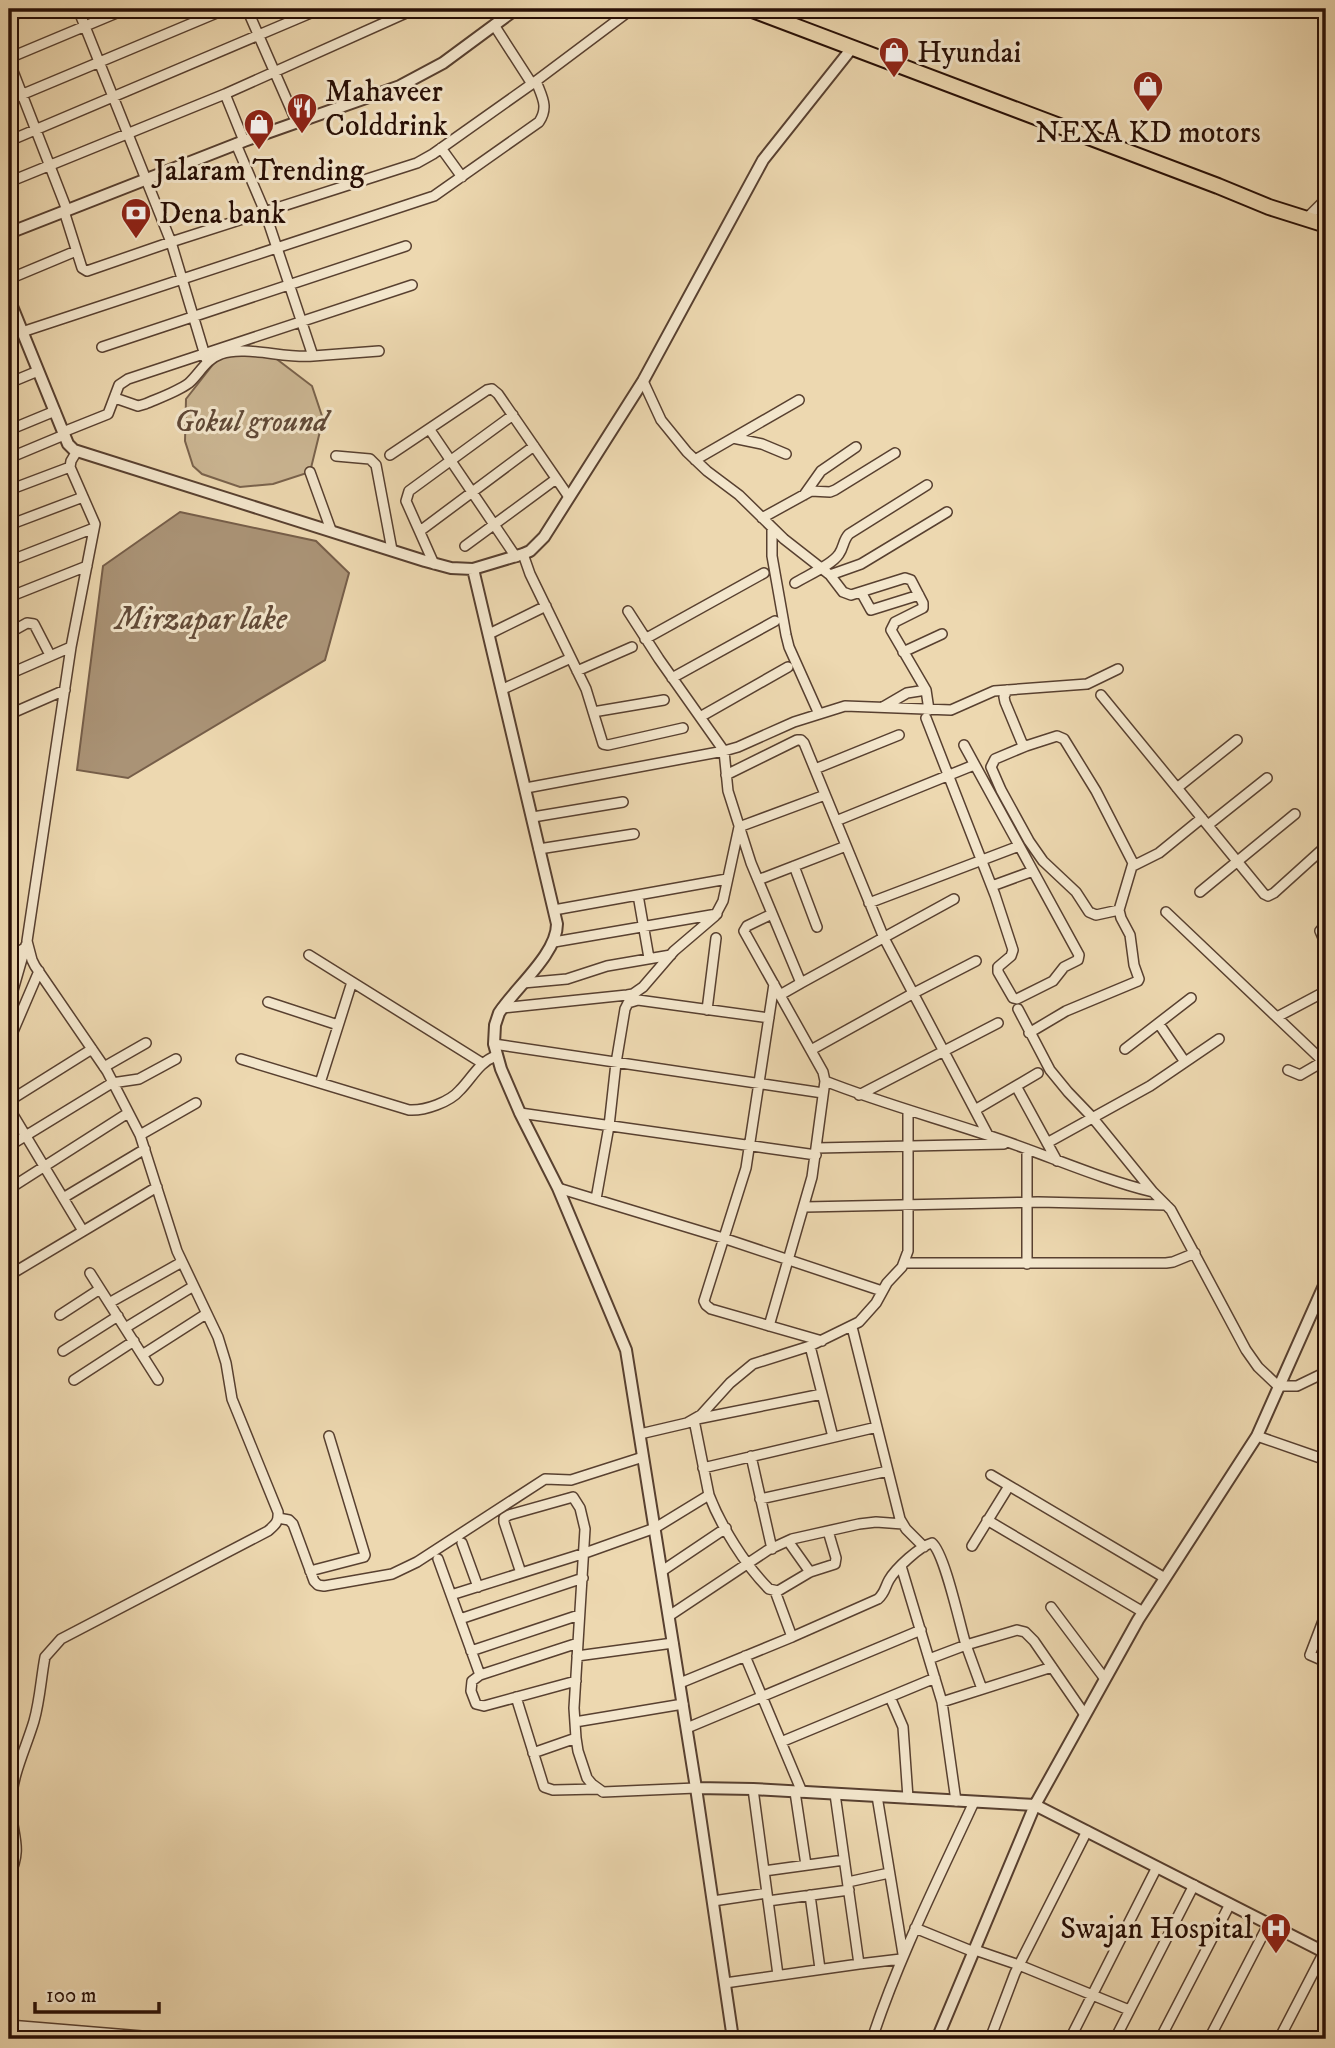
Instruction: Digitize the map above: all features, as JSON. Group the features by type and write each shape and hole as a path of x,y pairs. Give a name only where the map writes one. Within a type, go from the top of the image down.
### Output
{"main road":[{"path":"750,9 1269,206 1326,225"}],"street":[{"path":"9,18 29,9"},
{"path":"78,9 171,242 206,358"},
{"path":"126,9 9,60 49,165 82,268 87,271 417,163 534,83 632,9"},
{"path":"9,100 226,9"},
{"path":"247,9 297,123"},
{"path":"9,141 320,9"},
{"path":"9,182 226,94 414,9"},
{"path":"9,233 240,143 400,86 443,64 516,9"},
{"path":"9,331 21,330 182,279 442,192 539,122 543,116 545,104 534,83 494,25"},
{"path":"9,299 70,447 77,451 452,568 473,569 519,556 530,551 544,537 643,381 762,160 852,48"},
{"path":"226,94 240,143 313,356"},
{"path":"441,148 463,177"},
{"path":"1307,218 1326,199"},
{"path":"102,347 406,246"},
{"path":"9,279 76,251"},
{"path":"115,398 138,406 145,404 190,382 206,358 302,321 412,285"},
{"path":"9,458 105,416 110,411 119,385 128,379 233,351 293,357 379,351"},
{"path":"9,383 38,371"},
{"path":"643,381 666,427 695,460 830,575 846,594 851,595 908,578 911,580 923,608 895,622 891,627 891,634 926,690 928,714 1013,950 1012,956 998,967 998,972 1013,998 1017,999 1052,981 1064,967 1079,958 964,745"},
{"path":"390,455 487,390 495,391 569,497"},
{"path":"695,460 799,400"},
{"path":"9,430 55,411"},
{"path":"429,562 406,496 409,491 513,415"},
{"path":"429,430 519,556 586,689 603,744 683,728"},
{"path":"733,438 762,444 786,454"},
{"path":"420,531 534,446"},
{"path":"804,495 821,471 856,447"},
{"path":"9,1004 27,944 71,647 94,528 94,520 70,467 77,451"},
{"path":"762,518 811,491 835,490 895,453"},
{"path":"336,456 370,459 376,465 392,550"},
{"path":"9,490 70,467"},
{"path":"310,472 331,530"},
{"path":"465,546 556,479"},
{"path":"795,583 839,555 849,534 927,485"},
{"path":"9,525 83,497"},
{"path":"830,575 861,564 947,512"},
{"path":"9,561 94,528"},
{"path":"772,528 772,556 789,647 819,714"},
{"path":"9,597 87,566"},
{"path":"473,569 557,924 554,942 502,1008 495,1025 495,1050 520,1113 558,1188 626,1350 687,1728 733,2039"},
{"path":"645,639 764,573"},
{"path":"861,592 871,610 919,595"},
{"path":"489,634 546,606"},
{"path":"628,611 724,751 728,791 758,880 801,983"},
{"path":"672,678 775,621"},
{"path":"9,633 27,623 34,624 50,655"},
{"path":"903,652 942,634"},
{"path":"9,674 71,647"},
{"path":"577,671 632,647"},
{"path":"503,689 571,658"},
{"path":"700,717 788,667"},
{"path":"526,788 724,751 794,722 845,706 928,714 954,710 994,691 1087,684 1118,670"},
{"path":"17,711 65,690"},
{"path":"881,708 907,693 926,690"},
{"path":"1007,690 1005,702 1022,743 1026,746"},
{"path":"1101,695 1264,894 1268,896 1274,893 1326,846"},
{"path":"593,712 664,700"},
{"path":"815,769 899,735"},
{"path":"1030,1032 1066,1011 1138,981 1130,935 1119,910 1133,860 1064,739 1058,736 995,759 991,767 1001,790 1043,861 1076,892 1089,912 1096,915 1119,910"},
{"path":"726,775 800,739 804,743 884,938 988,1135"},
{"path":"1177,788 1237,740"},
{"path":"836,821 974,765"},
{"path":"1133,866 1159,853 1267,778"},
{"path":"740,827 825,795"},
{"path":"533,817 623,802"},
{"path":"1200,892 1295,814"},
{"path":"502,1008 633,994 643,988 671,955 716,914 723,901 740,827"},
{"path":"539,849 634,834"},
{"path":"758,880 846,846"},
{"path":"869,903 1019,846"},
{"path":"794,866 817,927"},
{"path":"992,886 1033,871"},
{"path":"554,910 727,879"},
{"path":"638,895 649,958"},
{"path":"780,995 954,899"},
{"path":"1166,912 1325,1063 1300,1075 1288,1070"},
{"path":"554,942 716,914"},
{"path":"769,1326 787,1259 805,1207 817,1151 825,1081 823,1072 744,931 747,926 772,914"},
{"path":"1326,924 1321,931 1326,945"},
{"path":"707,1010 716,938"},
{"path":"9,958 27,944"},
{"path":"9,1877 17,1859 11,1806 14,1782 35,1718 45,1657 49,1651 61,1639 268,1531 276,1525 278,1518 278,1512 232,1399 221,1346 181,1262 140,1135 104,1067 32,960 27,944"},
{"path":"309,955 482,1063"},
{"path":"523,982 566,979 607,965 671,955"},
{"path":"811,1050 976,961"},
{"path":"9,1041 39,971"},
{"path":"320,1083 352,982"},
{"path":"774,984 741,1184 705,1296 706,1305 711,1309 822,1340"},
{"path":"1276,1017 1326,991"},
{"path":"1125,1049 1191,998"},
{"path":"596,1199 610,1126 625,1009 630,1001 769,1018"},
{"path":"268,1002 338,1025"},
{"path":"1018,1009 1050,1069 1176,1218 1258,1367 1278,1386 1297,1387 1326,1372"},
{"path":"859,1095 998,1023"},
{"path":"1159,1024 1185,1062"},
{"path":"1047,1143 1150,1086 1219,1040"},
{"path":"104,1067 146,1043"},
{"path":"9,1101 92,1049"},
{"path":"241,1059 418,1111 457,1094 495,1050"},
{"path":"495,1050 616,1063 824,1093"},
{"path":"9,1146 113,1083 139,1079 176,1059"},
{"path":"975,1110 1038,1073"},
{"path":"825,1081 859,1095 988,1135 1116,1183 1153,1192"},
{"path":"1016,1086 1057,1161"},
{"path":"140,1135 195,1103"},
{"path":"9,1108 83,1231"},
{"path":"694,1420 747,1368 762,1360 810,1346 852,1327 865,1317 904,1263 908,1251 908,1111"},
{"path":"9,1189 128,1113"},
{"path":"520,1113 749,1145 817,1151 908,1145 1012,1144"},
{"path":"63,1198 145,1149"},
{"path":"1027,1149 1027,1264"},
{"path":"13,1273 157,1187"},
{"path":"558,1188 723,1238 882,1291"},
{"path":"805,1207 1026,1203 1166,1205"},
{"path":"904,1263 1166,1263 1195,1253"},
{"path":"109,1303 181,1262"},
{"path":"90,1273 158,1380"},
{"path":"937,2039 1035,1805 1143,1612 1257,1436 1326,1281"},
{"path":"125,1328 192,1287"},
{"path":"60,1315 100,1289"},
{"path":"142,1355 206,1314"},
{"path":"63,1351 118,1316"},
{"path":"852,1327 903,1524 924,1547"},
{"path":"74,1380 134,1341"},
{"path":"810,1346 833,1437"},
{"path":"639,1434 822,1394"},
{"path":"694,1420 709,1495 748,1563 765,1586 775,1591 792,1637"},
{"path":"703,1468 877,1427"},
{"path":"310,1571 365,1555 328,1436"},
{"path":"1257,1436 1326,1460"},
{"path":"751,1456 772,1549"},
{"path":"278,1518 289,1520 293,1524 314,1581 324,1586 392,1574 426,1556 539,1481 551,1478 571,1480 643,1457"},
{"path":"761,1499 888,1471"},
{"path":"992,1475 1165,1578"},
{"path":"972,1546 1009,1486"},
{"path":"451,1595 655,1528 709,1495"},
{"path":"521,1573 504,1518 569,1496 576,1500 585,1529 577,1656 576,1738 582,1767 587,1778 598,1789"},
{"path":"987,1520 1143,1612"},
{"path":"669,1616 748,1563 788,1541 876,1522 903,1524"},
{"path":"662,1571 726,1528"},
{"path":"775,1591 810,1572 835,1564 836,1558 828,1531"},
{"path":"788,1541 810,1572"},
{"path":"462,1543 478,1587"},
{"path":"680,1683 878,1599 901,1566 924,1547 932,1544 938,1550 982,1689"},
{"path":"438,1559 480,1675"},
{"path":"901,1566 942,1702 956,1801"},
{"path":"460,1619 583,1578"},
{"path":"1051,1607 1105,1679"},
{"path":"1326,1613 1310,1655 1326,1662"},
{"path":"471,1651 579,1615"},
{"path":"687,1728 921,1630"},
{"path":"929,1659 966,1645 1021,1630 1029,1635 1085,1715"},
{"path":"576,1681 488,1705 477,1704 473,1700 470,1685 475,1677 480,1675 578,1643"},
{"path":"577,1656 673,1643"},
{"path":"745,1657 799,1792 806,1865"},
{"path":"942,1702 1052,1667"},
{"path":"781,1742 935,1678"},
{"path":"890,1697 903,1727 908,1798"},
{"path":"516,1698 542,1783 553,1790 598,1789 613,1793 696,1788 753,1789 1035,1805 1325,1952 1279,2039"},
{"path":"575,1721 683,1704"},
{"path":"533,1753 576,1738"},
{"path":"753,1789 778,1975"},
{"path":"835,1794 859,1964"},
{"path":"877,1796 902,1958"},
{"path":"872,2039 888,1989 974,1802"},
{"path":"990,2039 1018,1965 1087,1831"},
{"path":"764,1871 845,1860"},
{"path":"1070,2039 1157,1867"},
{"path":"713,1901 810,1895 889,1873"},
{"path":"1115,2039 1194,1885"},
{"path":"810,1895 820,1969"},
{"path":"1160,2039 1230,1904"},
{"path":"1209,2039 1269,1923"},
{"path":"915,1928 1018,1965 1129,2010"},
{"path":"724,1983 902,1958"},
{"path":"9,2025 178,2039"},
{"path":"1323,2039 1326,2032"}],"green space":[{"name":"Gokul ground","path":"222,353 270,354 312,386 323,419 310,472 273,484 240,487 202,474 193,466 185,441 186,399"}],"water":[{"name":"Mirzapar lake","path":"180,512 316,541 349,573 325,660 128,778 77,770 103,566"}],"place":[{"name":"Hyundai","path":"894,79"},
{"name":"NEXA KD motors","path":"1148,113"},
{"name":"Mahaveer Colddrink","path":"302,135"},
{"name":"Jalaram Trending","path":"259,151"},
{"name":"Dena bank","path":"136,240"},
{"name":"Swajan Hospital","path":"1276,1955"}]}
